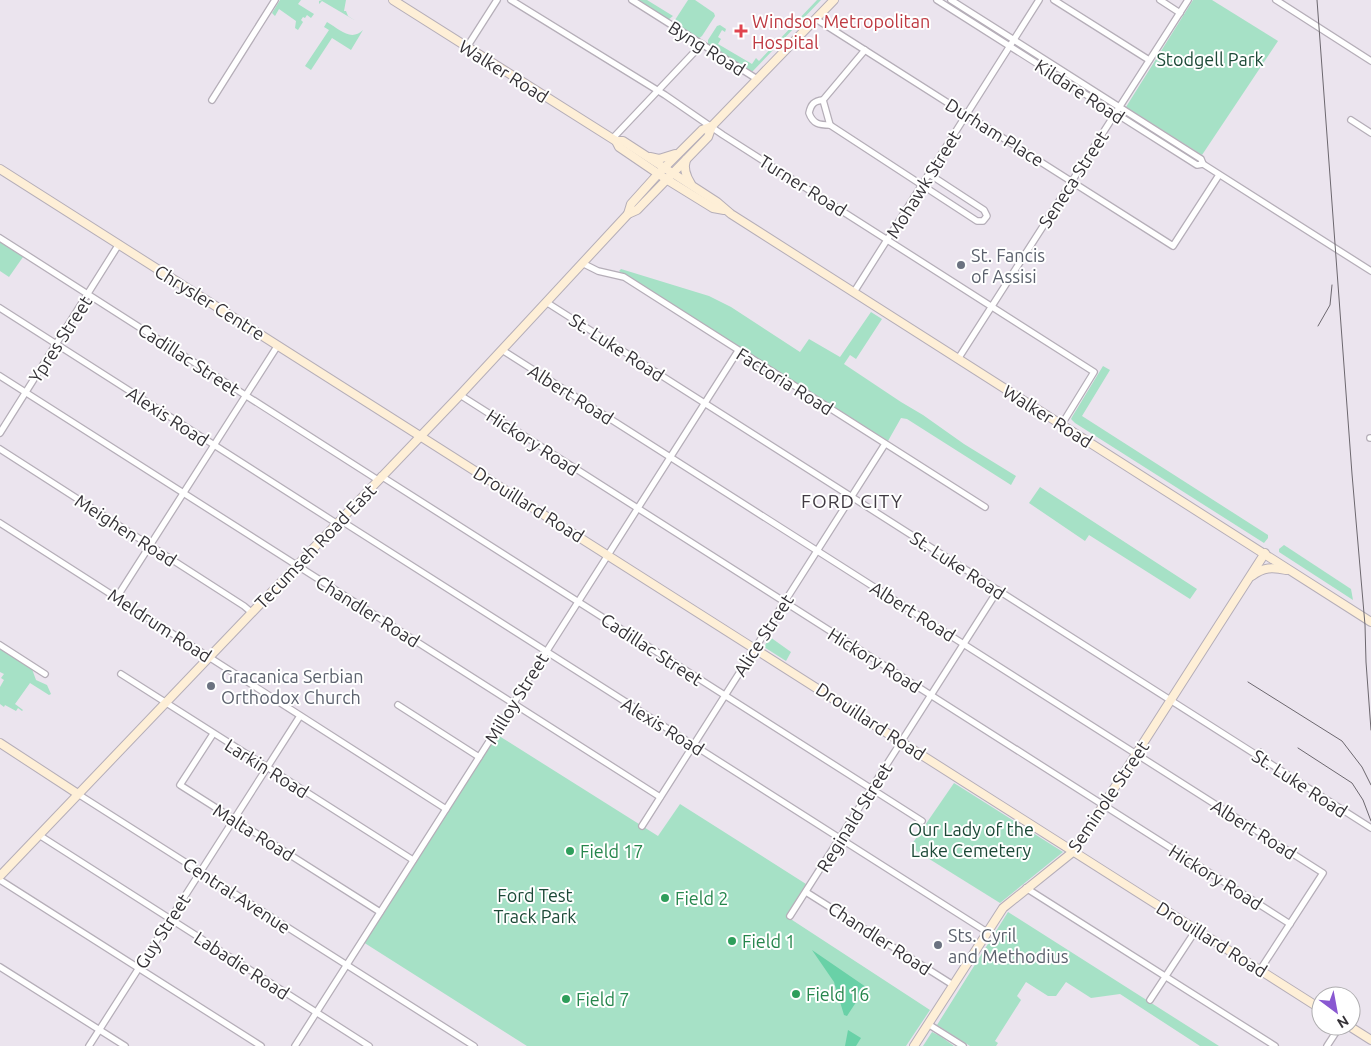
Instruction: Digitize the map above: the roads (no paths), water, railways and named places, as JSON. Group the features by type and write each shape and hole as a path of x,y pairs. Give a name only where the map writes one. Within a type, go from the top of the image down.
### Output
{"main road":[{"name":"Walker Road","path":"393,0 614,139 619,147 664,168 693,186 717,202 724,210 1371,622"},
{"name":"Tecumseh Road East","path":"0,876 460,395 628,214 637,210 708,137 712,126 834,0"},
{"name":"Tecumseh Road East","path":"628,214 631,204 645,187 702,130 712,126"},
{"path":"645,187 648,180 644,160 670,157 681,151"},
{"path":"687,158 684,166 687,178 693,186"},
{"name":"Walker Road","path":"644,160 658,174 713,208 724,210"},
{"name":"Chrysler Centre","path":"0,168 420,435"},
{"name":"Drouillard Road","path":"420,435 1311,1003"},
{"name":"Seminole Street","path":"914,1046 1002,908 1074,851 1265,553"},
{"path":"1249,579 1257,572 1273,567 1292,571"},
{"name":"Central Avenue","path":"0,743 78,794"}],"street":[{"path":"212,100 275,0"},
{"path":"467,47 497,0"},
{"name":"Turner Road","path":"511,0 712,126 723,135 1094,372 1062,424"},
{"name":"Byng Road","path":"632,0 757,79"},
{"name":"Kildare Road","path":"937,0 1197,165 1203,164"},
{"name":"Kildare Road","path":"951,0 1201,159 1203,164 1371,271"},
{"name":"Mohawk Street","path":"854,292 1039,0"},
{"path":"1054,0 1149,60"},
{"path":"1160,0 1180,12"},
{"name":"Seneca Street","path":"958,359 1188,0"},
{"path":"1276,0 1371,61"},
{"path":"958,14 962,7"},
{"name":"Durham Place","path":"816,19 1173,246 1220,175"},
{"path":"614,139 702,44"},
{"path":"865,50 823,100 815,101 810,106 809,113 811,119 821,125 830,125 977,221 986,219 984,210 929,174"},
{"path":"823,100 830,125"},
{"path":"1351,120 1371,133"},
{"name":"Cadillac Street","path":"0,238 246,396 578,601 922,821"},
{"name":"Ypres Street","path":"0,433 120,244"},
{"name":"Factoria Road","path":"582,263 598,271 624,278 985,507"},
{"name":"St. Luke Road","path":"546,302 1371,828"},
{"name":"Alexis Road","path":"0,308 215,446 546,651 987,932"},
{"path":"118,598 278,345"},
{"name":"Albert Road","path":"502,350 1323,873 1290,924"},
{"name":"Milloy Street","path":"295,1046 738,351"},
{"name":"Chandler Road","path":"0,376 660,798"},
{"name":"Hickory Road","path":"460,395 1290,924"},
{"name":"Alice Street","path":"642,826 885,444"},
{"name":"Meighen Road","path":"0,449 251,612"},
{"name":"Meldrum Road","path":"0,523 446,808"},
{"name":"Reginald Street","path":"790,916 998,590"},
{"path":"0,645 45,674"},
{"name":"Larkin Road","path":"121,674 413,860"},
{"path":"398,705 479,757"},
{"name":"Guy Street","path":"89,1046 300,716"},
{"name":"Malta Road","path":"213,734 180,785 380,912"},
{"name":"Central Avenue","path":"78,794 474,1046"},
{"name":"Labadie Road","path":"39,835 369,1046"},
{"path":"0,880 261,1046"},
{"path":"1026,888 1274,1046"},
{"name":"Chandler Road","path":"806,892 953,985"},
{"path":"1260,970 1290,924"},
{"path":"1150,1000 1196,930"},
{"path":"0,967 125,1046"},
{"path":"928,1024 963,1046"}],"railway":[{"path":"1317,0 1365,625 1371,730"},
{"path":"1318,326 1330,305 1332,285"},
{"path":"1248,682 1342,741 1362,767 1371,785"},
{"path":"1298,748 1352,783 1363,800 1371,821"}],"place":[{"name":"Windsor Metropolitan Hospital","path":"741,31"},
{"name":"St. Fancis of Assisi","path":"961,265"},
{"name":"Gracanica Serbian Orthodox Church","path":"211,686"},
{"name":"Field 17","path":"570,851"},
{"name":"Field 2","path":"665,898"},
{"name":"Field 1","path":"732,941"},
{"name":"Sts. Cyril and Methodius","path":"938,945"},
{"name":"Field 16","path":"796,994"},
{"name":"Field 7","path":"566,999"}],"district":[{"name":"FORD CITY","path":"852,501"}],"park label":[{"name":"Stodgell Park","path":"1210,59"},
{"name":"Our Lady of the Lake Cemetery","path":"971,840"},
{"name":"Ford Test Track Park","path":"535,905"}]}
